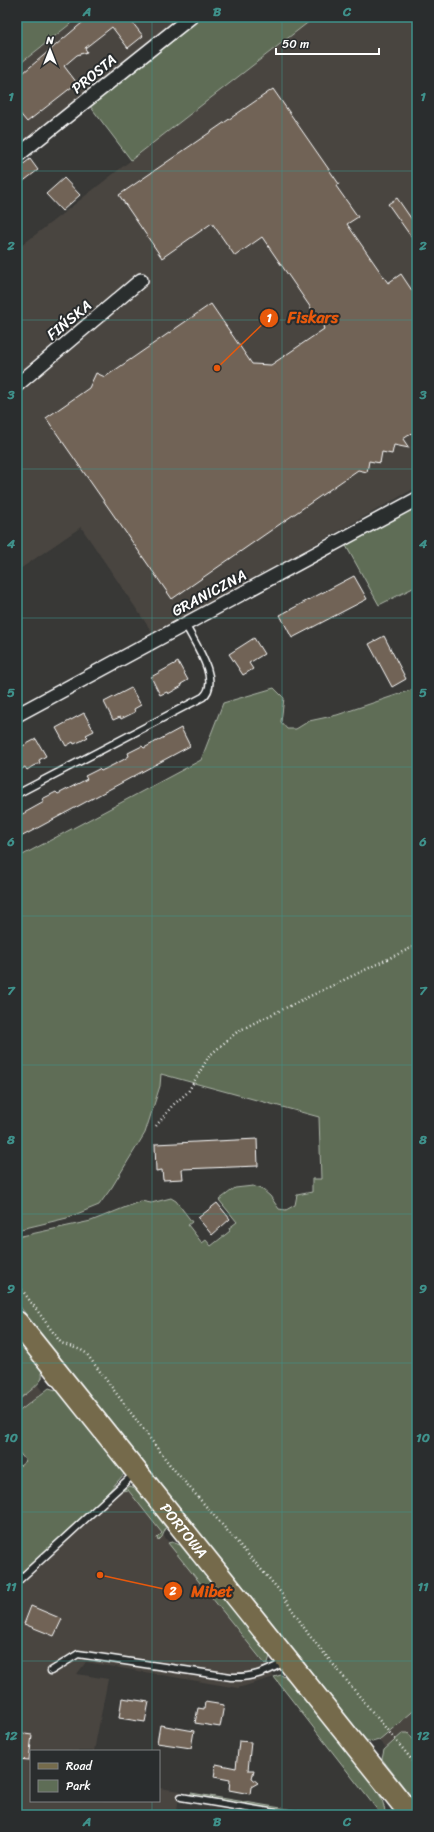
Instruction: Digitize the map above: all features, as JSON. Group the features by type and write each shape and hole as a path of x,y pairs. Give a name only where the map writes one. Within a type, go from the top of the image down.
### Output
{"main road":[{"name":"PORTOWA","path":"17,1322 411,1815"}],"street":[{"name":"PROSTA","path":"17,156 191,17"},
{"name":"FIŃSKA","path":"17,385 141,280"},
{"name":"GRANICZNA","path":"17,715 417,499"}],"lane":[{"path":"17,794 208,693 210,683 209,672 185,624"},
{"path":"17,1582 137,1472"},
{"path":"51,1671 78,1654 224,1677 256,1675 268,1671 287,1660"},
{"path":"181,1797 288,1815"}],"path":[{"path":"156,1126 172,1106 188,1092 209,1056 238,1032 417,945"},
{"path":"17,1283 61,1344 86,1353 170,1465 279,1590 309,1635 417,1766"}],"shaded area":[{"path":"79,17 183,17 17,149 17,66"},
{"path":"315,17 417,17 417,487 154,635 81,527 17,571 17,249"},
{"path":"37,1384 43,1392 17,1413 17,1401"},
{"path":"128,1490 274,1677 238,1688 86,1662 77,1674 108,1679 94,1750 30,1750 30,1802 160,1802 160,1788 180,1791 176,1815 17,1815 17,1587 119,1492"},
{"path":"417,1706 417,1747 403,1733 386,1748 378,1740"}],"green space":[{"path":"17,17 79,17 17,66"},
{"path":"199,17 315,17 131,160 90,106"},
{"path":"417,506 417,586 379,605 345,544"},
{"path":"274,688 284,698 281,722 287,729 296,729 309,721 337,715 417,688 417,1708 379,1740 372,1742 366,1740 17,1303 17,1237 91,1221 141,1201 151,1203 171,1198 176,1201 192,1222 188,1225 202,1243 206,1240 211,1246 230,1231 229,1228 237,1222 219,1200 235,1188 253,1186 263,1190 270,1196 279,1209 286,1210 295,1205 297,1195 312,1192 312,1179 321,1179 319,1117 161,1074 160,1086 145,1133 112,1187 99,1205 67,1218 17,1230 17,858 201,760 223,703"},
{"path":"17,1339 30,1353 41,1370 42,1376 41,1380 36,1386 17,1401"},
{"path":"49,1388 59,1391 125,1473 103,1498 22,1572 17,1565 17,1463 20,1466 26,1461 17,1450 17,1413"},
{"path":"129,1486 136,1488 166,1528 162,1537 158,1541 157,1538 162,1533 128,1490 122,1491"},
{"path":"172,1542 180,1545 269,1653 270,1656 268,1663 265,1664 168,1543"},
{"path":"281,1675 288,1679 372,1783 382,1799 386,1815 372,1815 372,1813 379,1812 274,1677"},
{"path":"403,1733 408,1733 417,1744 417,1804 382,1759 384,1750"},
{"path":"191,1793 323,1815 306,1815 190,1796"}],"building":[{"path":"89,17 128,17 143,36 128,48 112,27 85,48 87,52 77,55 64,66 77,83 27,122 17,110 17,78"},
{"path":"273,89 339,184 336,186 358,217 347,224 388,283 401,274 417,298 417,430 403,439 409,448 394,445 392,454 382,452 380,463 369,461 367,472 358,470 172,599 46,418 89,388 96,373 105,377 211,304 252,364 271,365 324,329 262,237 235,256 212,223 162,258 119,195"},
{"path":"30,159 38,170 17,186 17,169"},
{"path":"64,178 80,195 62,211 46,194"},
{"path":"397,198 417,227 417,245 388,204"},
{"path":"354,576 367,599 292,638 280,615"},
{"path":"384,636 406,679 392,687 369,644"},
{"path":"254,638 264,654 249,663 253,669 243,675 229,654"},
{"path":"178,662 188,680 181,684 182,686 168,694 167,692 160,695 151,677"},
{"path":"131,688 141,705 134,709 135,712 121,719 120,717 113,720 104,702"},
{"path":"84,713 94,731 86,735 88,737 81,741 74,744 73,742 66,746 56,728"},
{"path":"181,728 190,746 17,839 17,817 44,802 42,799 56,792 58,794 87,779 85,776 99,769 101,771 123,760 129,756 128,753 142,746 144,748"},
{"path":"36,739 46,756 39,760 40,763 27,770 25,767 17,772 17,749"},
{"path":"257,1139 258,1166 182,1169 183,1179 163,1180 162,1170 156,1171 155,1144"},
{"path":"217,1203 230,1219 212,1235 198,1218"},
{"path":"31,1606 62,1619 54,1636 24,1624"},
{"path":"122,1698 149,1702 145,1722 119,1718"},
{"path":"205,1702 224,1705 220,1727 195,1723 198,1708 204,1709"},
{"path":"160,1725 194,1731 191,1748 157,1743"},
{"path":"17,1733 32,1735 29,1760 17,1759"},
{"path":"239,1741 251,1742 248,1770 254,1770 252,1778 258,1783 251,1787 250,1794 229,1790 230,1780 214,1777 216,1764 236,1768"}],"place":[{"name":"Fiskars","path":"217,368"},
{"name":"Mibet","path":"100,1575"}]}
